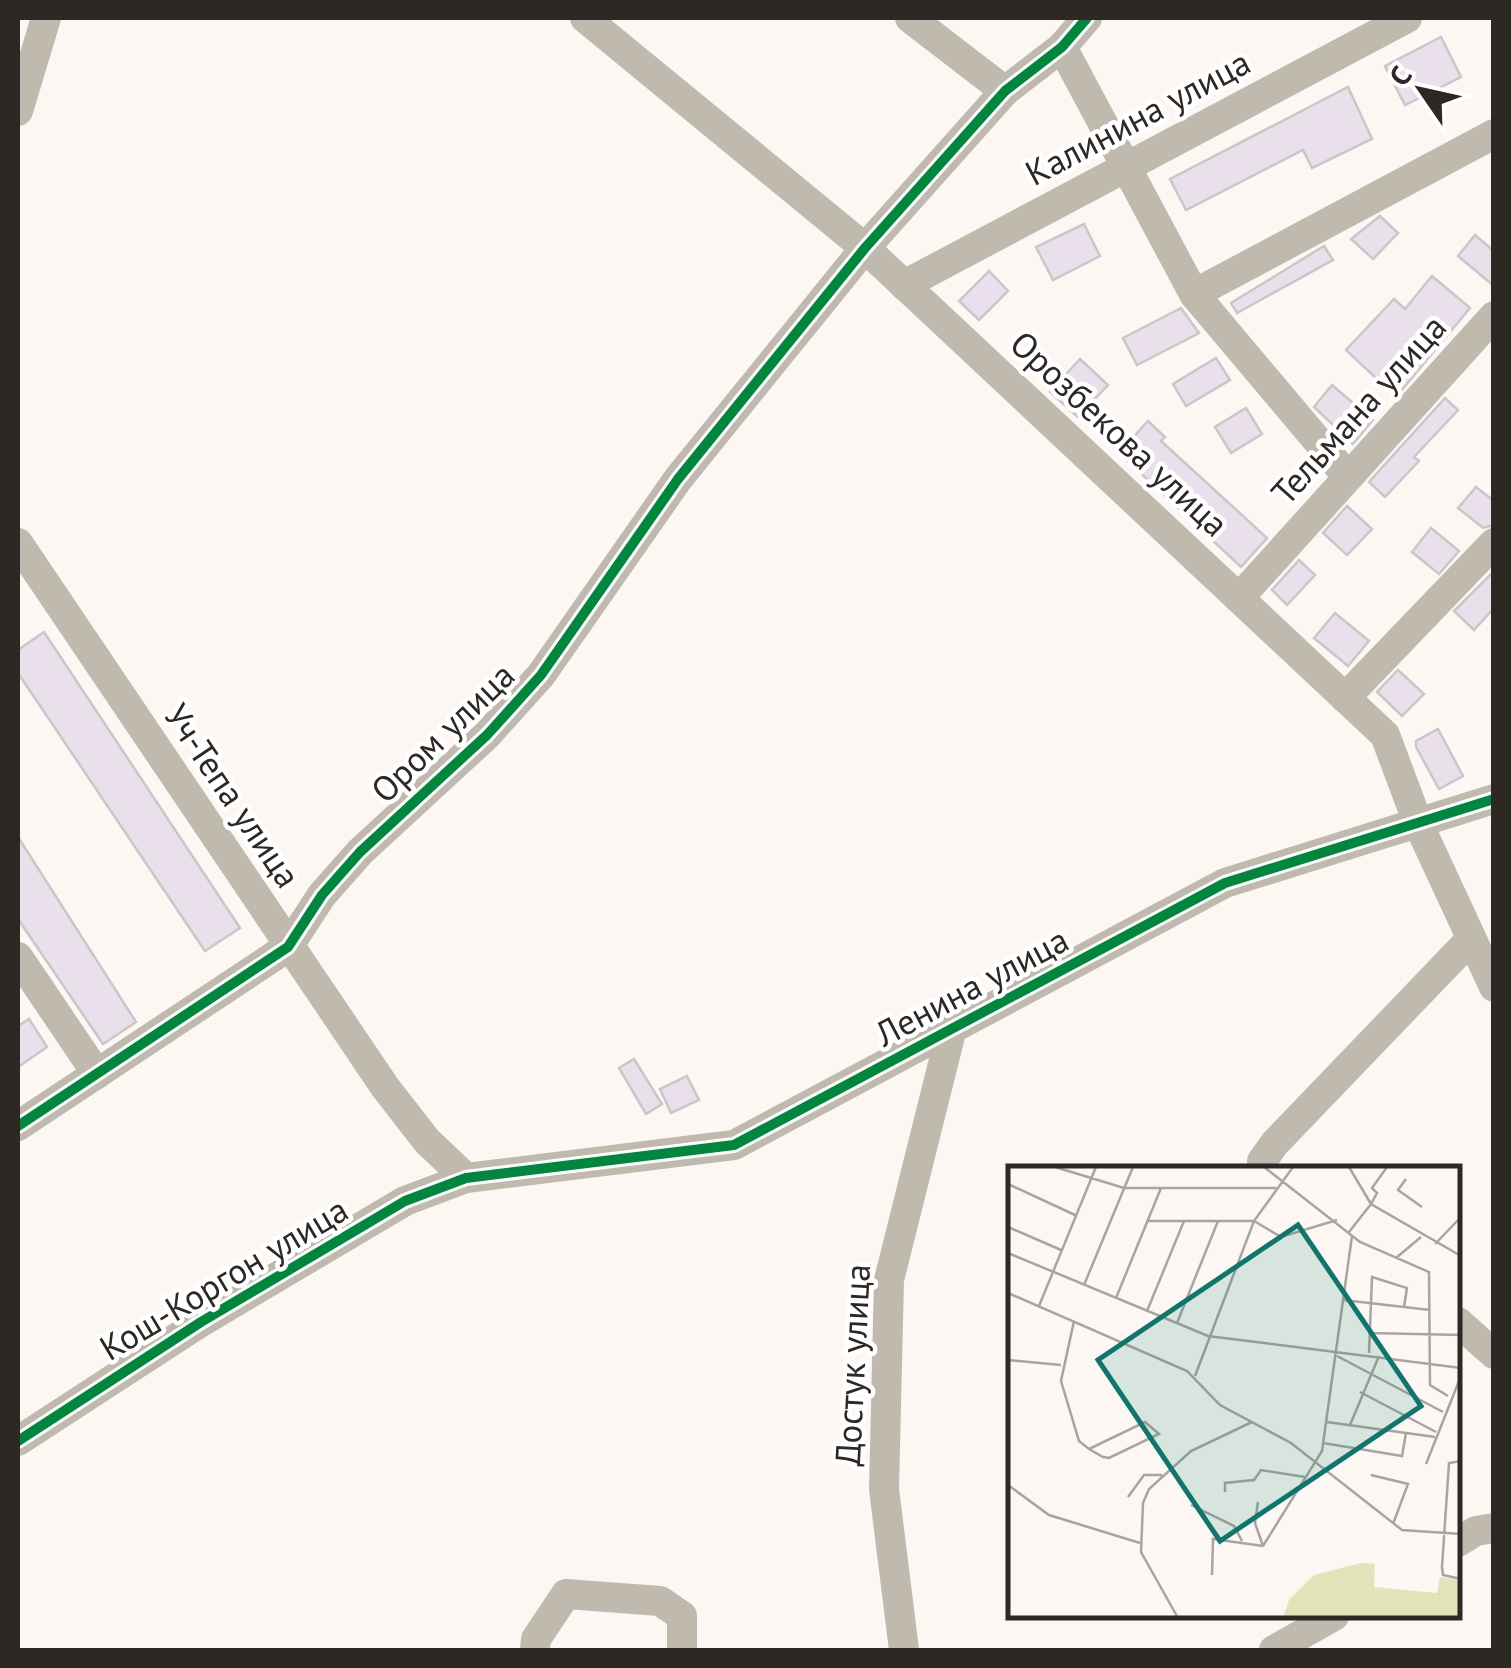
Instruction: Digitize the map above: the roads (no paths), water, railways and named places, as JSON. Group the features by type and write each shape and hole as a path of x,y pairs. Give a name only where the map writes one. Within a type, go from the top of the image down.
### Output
{"street":[{"path":"18,112 46,18"},
{"path":"910,18 1005,91"},
{"name":"Ором улица","path":"18,1126 288,947 322,895 360,852 488,735 541,675 678,480 864,248 1005,91 1062,47 1086,18"},
{"name":"Калинина улица","path":"904,285 1407,18"},
{"name":"Орозбекова улица","path":"604,24 864,248 1386,736 1418,823 1494,987"},
{"path":"1062,47 1194,294 1348,478"},
{"path":"1194,294 1494,134"},
{"name":"Тельмана улица","path":"1240,598 1494,316"},
{"path":"1345,698 1494,542"},
{"name":"Уч-Тепа улица","path":"18,544 385,1086 427,1141 466,1178"},
{"name":"Ленина улица","path":"466,1178 734,1145 1225,883 1494,799"},
{"path":"1263,1166 1262,1161 1276,1143 1472,939"},
{"path":"18,957 96,1074"},
{"name":"Достук улица","path":"904,1650 884,1489 889,1280 952,1028"},
{"name":"Кош-Коргон улица","path":"18,1440 202,1322 404,1202 466,1178"},
{"path":"1461,1325 1494,1354"},
{"path":"1461,1540 1476,1531 1494,1528"},
{"path":"535,1650 536,1639 566,1594 660,1602 682,1616 682,1650"},
{"path":"1274,1650 1330,1618"}]}
